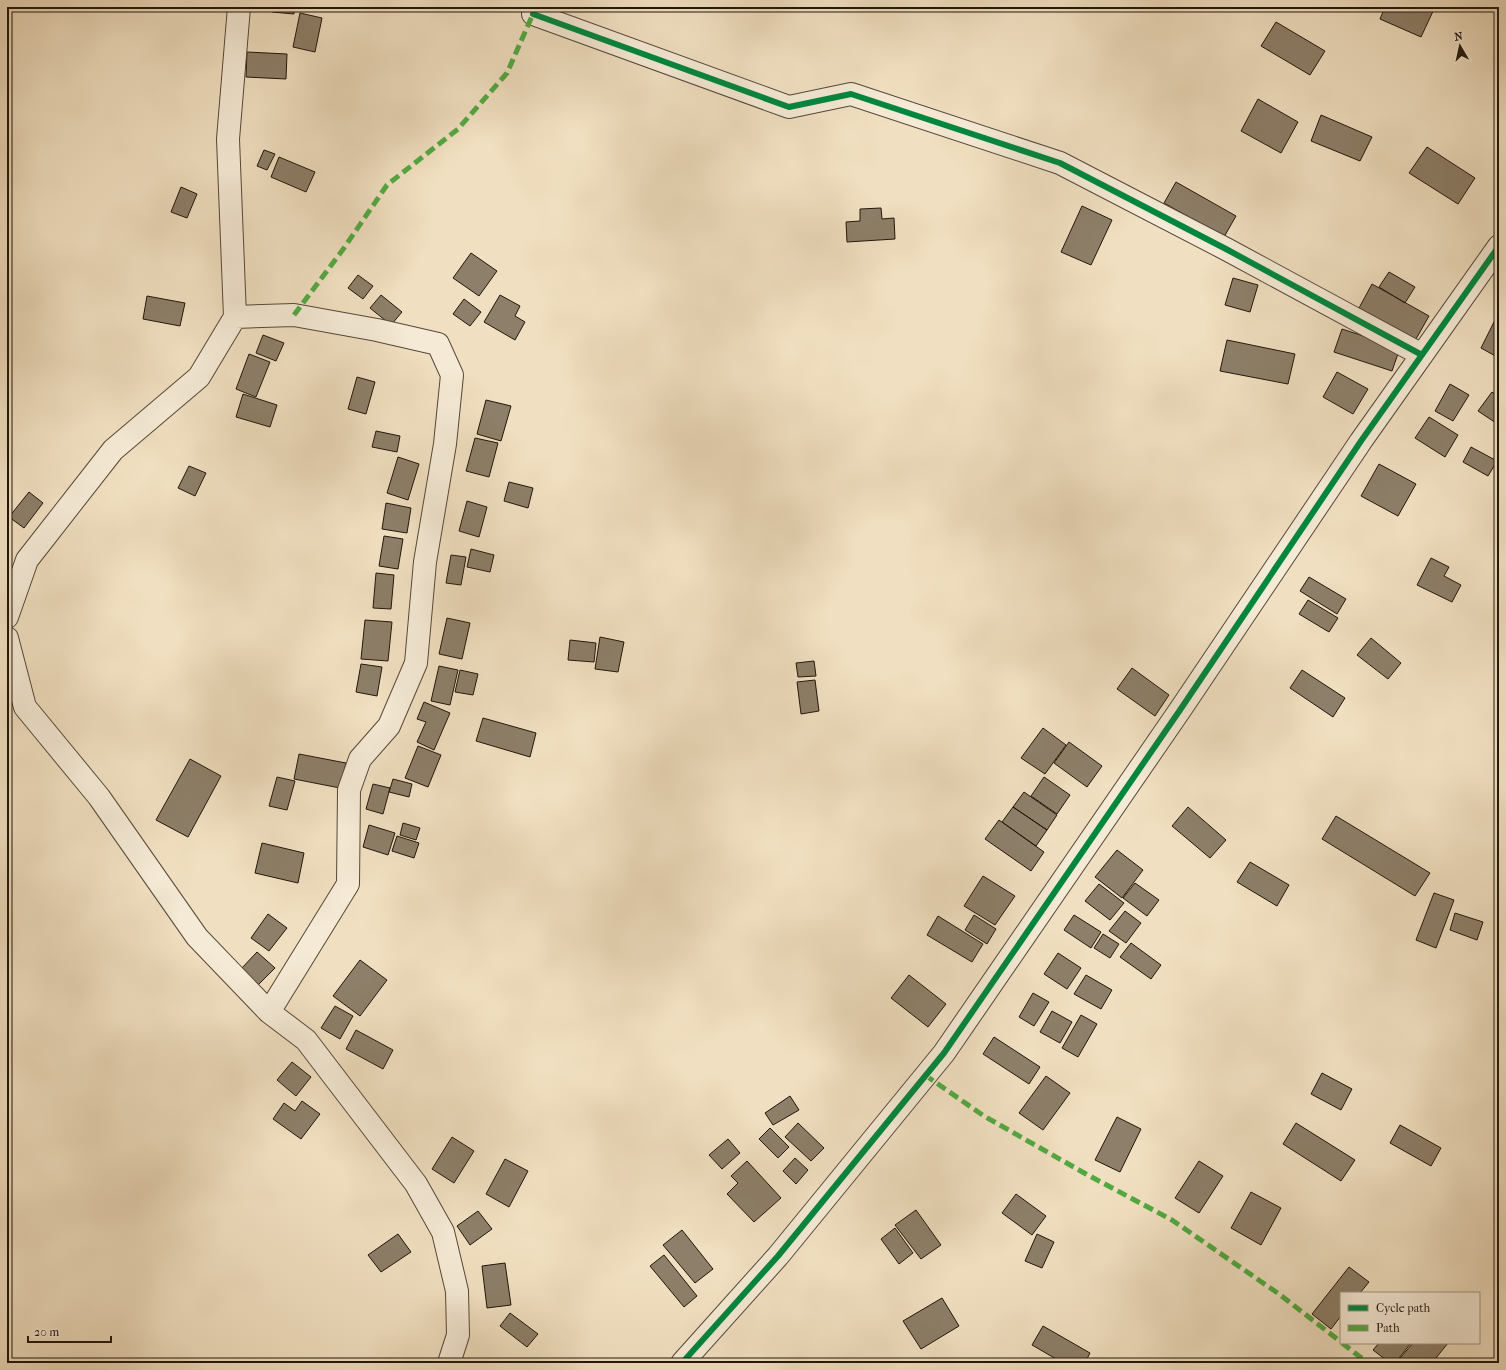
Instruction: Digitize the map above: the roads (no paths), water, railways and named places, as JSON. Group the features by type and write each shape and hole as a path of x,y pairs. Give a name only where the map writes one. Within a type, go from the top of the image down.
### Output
{"street":[{"path":"7,617 27,560 113,450 199,377 234,317 228,139 239,7"},
{"path":"533,14 789,107 851,94 1060,163 1226,249 1422,355"},
{"path":"682,1363 778,1256 944,1053 1180,710 1361,441 1499,246"},
{"path":"234,317 294,315 377,330 438,344 452,375 445,444 425,562 416,663 389,726 360,759 349,790 348,884 269,1012"},
{"path":"7,638 25,707 99,797 198,937 269,1012 306,1040 416,1184 443,1232 457,1291 458,1336 449,1363"}]}
